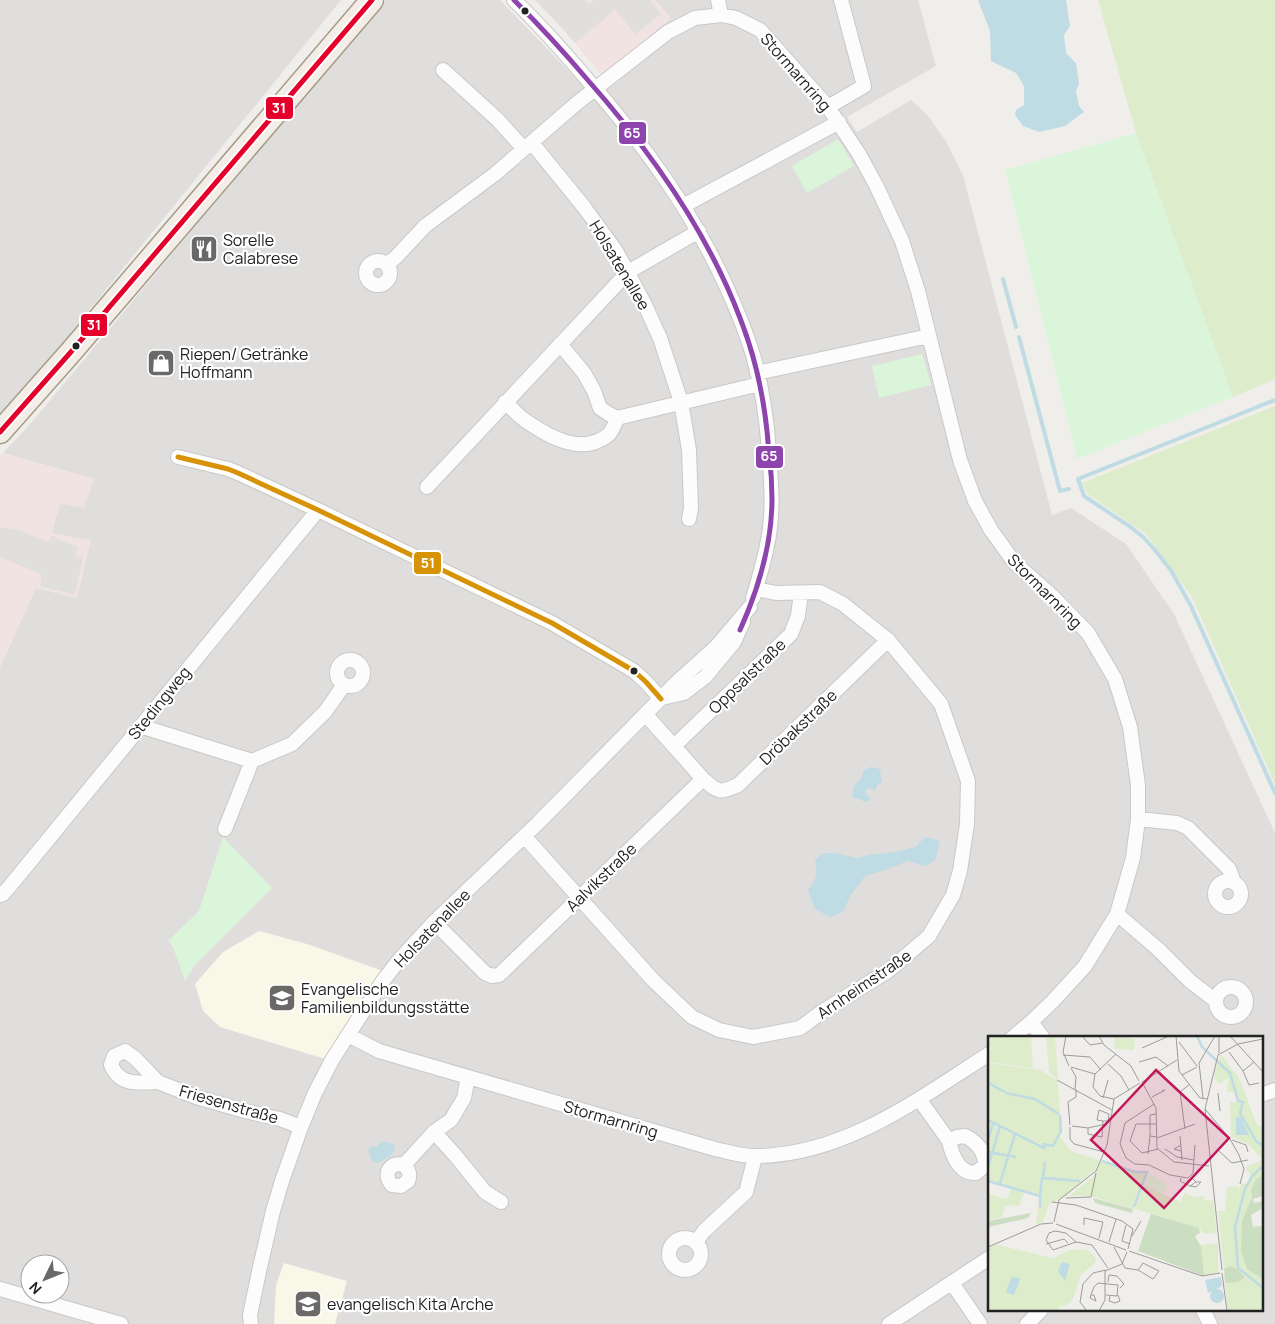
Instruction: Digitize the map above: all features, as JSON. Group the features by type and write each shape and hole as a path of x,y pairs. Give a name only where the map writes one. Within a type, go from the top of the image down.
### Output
{"main road":[{"path":"0,432 372,0"}],"street":[{"name":"Holsatenallee","path":"250,1324 250,1315 273,1211 301,1127 322,1079 382,982 434,922 524,836 676,683 716,647 750,607 765,556 772,500 768,437 758,378 740,317 713,256 683,206 620,116 555,42 514,0"},
{"path":"718,0 721,15"},
{"path":"828,107 864,86 841,0"},
{"name":"Stormarnring","path":"387,264 425,226 495,174 577,103 668,32 695,18 721,15 736,18 760,30 828,107 859,154 876,185 902,241 918,290 960,460 975,501 987,523 1014,562 1052,596 1088,633 1115,679 1130,727 1138,785 1138,819 1133,858 1117,914 1084,966 1052,1002 1014,1036"},
{"name":"Holsatenallee","path":"444,70 528,146 584,206 616,251 628,272 660,338 681,402 690,450 691,508 689,519"},
{"name":"Stormarnring","path":"683,206 839,122"},
{"path":"427,487 628,272 699,231"},
{"path":"560,344 584,373 594,391 600,408 617,418 681,402 758,378 864,350 930,336"},
{"path":"506,402 525,420 556,439 578,445 593,443 609,434 617,418"},
{"path":"178,458 228,469 318,510 552,624 634,671 661,699"},
{"name":"Stedingweg","path":"0,895 10,886 318,510"},
{"name":"Arnheimstraße","path":"524,836 654,980 692,1017 719,1030 753,1037 800,1028 888,971 929,936 953,895 960,871 967,824 968,781 941,704 888,640 843,604 820,592 776,593 756,589"},
{"name":"Oppsalstraße","path":"674,746 791,634 798,616 801,593"},
{"name":"Dröbakstraße","path":"703,779 717,790 724,791 738,785 888,640"},
{"path":"140,726 252,761 292,744 325,712 344,685"},
{"path":"646,715 703,779"},
{"path":"225,829 252,761"},
{"name":"Aalvikstraße","path":"434,922 485,973 492,976 499,975 703,779"},
{"path":"1138,819 1177,823 1188,828 1229,869 1234,882"},
{"path":"1117,914 1158,949 1190,981 1216,1001"},
{"path":"1031,1022 1042,1036"},
{"name":"Stormarnring","path":"348,1035 379,1051 715,1150 756,1156 800,1152 841,1139 900,1111 988,1055"},
{"path":"404,1165 434,1132 451,1120 464,1098 468,1077"},
{"name":"Friesenstraße","path":"158,1082 196,1097 280,1119 301,1127"},
{"path":"919,1098 949,1141"},
{"path":"434,1132 486,1192 501,1202"},
{"path":"696,1242 704,1231 746,1192 756,1156"},
{"path":"889,1324 988,1259"},
{"path":"952,1283 980,1324"},
{"path":"0,1289 121,1324"},
{"path":"1027,1324 1039,1312"},
{"path":"1204,1312 1210,1324"}],"shaded area":[{"path":"0,0 341,0 0,420"},
{"path":"387,0 500,0 586,89 670,18 655,0 918,0 936,66 847,117 857,132 911,100 929,117 947,143 963,175 1052,515 1071,508 1126,544 1174,614 1275,833 1275,1324 0,1324 0,667 36,588 77,598 52,533 60,502 94,479 3,453 32,422 315,82"},
{"path":"535,0 655,0 671,18 602,76 561,26"},
{"path":"535,0 586,0 589,4 594,0 650,0 661,14 635,34 615,10 575,43"},
{"path":"854,372 859,399 781,414 777,395 794,392 793,384"},
{"path":"3,453 94,479 84,508 60,503 52,533 91,540 77,598 36,588 0,667 0,456"},
{"path":"0,527 19,530 48,542 52,536 78,547 75,556 83,557 75,595 40,586 42,575 0,557"},
{"name":"Evangelische Familienbildungsstätte","path":"259,931 307,944 383,971 325,1059 220,1027 203,1011 195,984 223,952"},
{"name":"evangelisch Kita Arche","path":"284,1263 347,1281 335,1324 274,1324 276,1285"}],"green space":[{"path":"1098,0 1275,0 1275,379 1233,397 1136,133"},
{"path":"1136,133 1233,397 1077,459 1005,170"},
{"path":"838,139 854,166 807,193 792,166"},
{"path":"922,354 931,385 879,398 872,366"},
{"path":"1275,406 1275,784 1192,597 1146,534 1089,495 1082,483"},
{"path":"223,837 272,888 195,965 185,981 173,947 168,941 199,911"}],"water":[{"path":"978,0 1066,0 1070,26 1064,35 1066,53 1076,63 1079,83 1076,92 1079,106 1084,112 1065,126 1039,132 1023,126 1015,115 1016,110 1024,105 1024,86 1016,73 991,61 990,31"},
{"path":"870,767 879,769 882,781 874,792 872,788 867,789 865,792 871,797 869,801 864,802 860,798 854,798 852,793 855,785 861,779 863,771"},
{"path":"925,837 940,841 935,860 926,866 908,861 865,876 850,896 843,912 830,917 815,909 808,890 816,876 815,860 823,853 835,853 857,858 916,847"},
{"path":"381,1142 393,1144 395,1150 390,1156 378,1163 370,1158 369,1149 372,1146 376,1147"}],"waterway":[{"path":"1003,279 1016,327"},
{"path":"1019,337 1060,491 1069,489"},
{"path":"1275,400 1078,479 1084,496 1143,537 1170,569 1190,604 1275,793"}],"transit line":[{"name":"31","path":"0,432 372,0"},
{"name":"65","path":"514,0 551,38 609,105 674,191 710,253 726,285 746,334 756,368 766,419 772,499 767,550 753,599 740,630"},
{"name":"51","path":"178,457 238,473 552,623 634,671 661,699"}],"place":[{"name":"Sorelle Calabrese","path":"204,249"},
{"name":"Riepen/ Getränke Hoffmann","path":"161,363"},
{"name":"Evangelische Familienbildungsstätte","path":"282,998"},
{"name":"evangelisch Kita Arche","path":"308,1304"}]}
